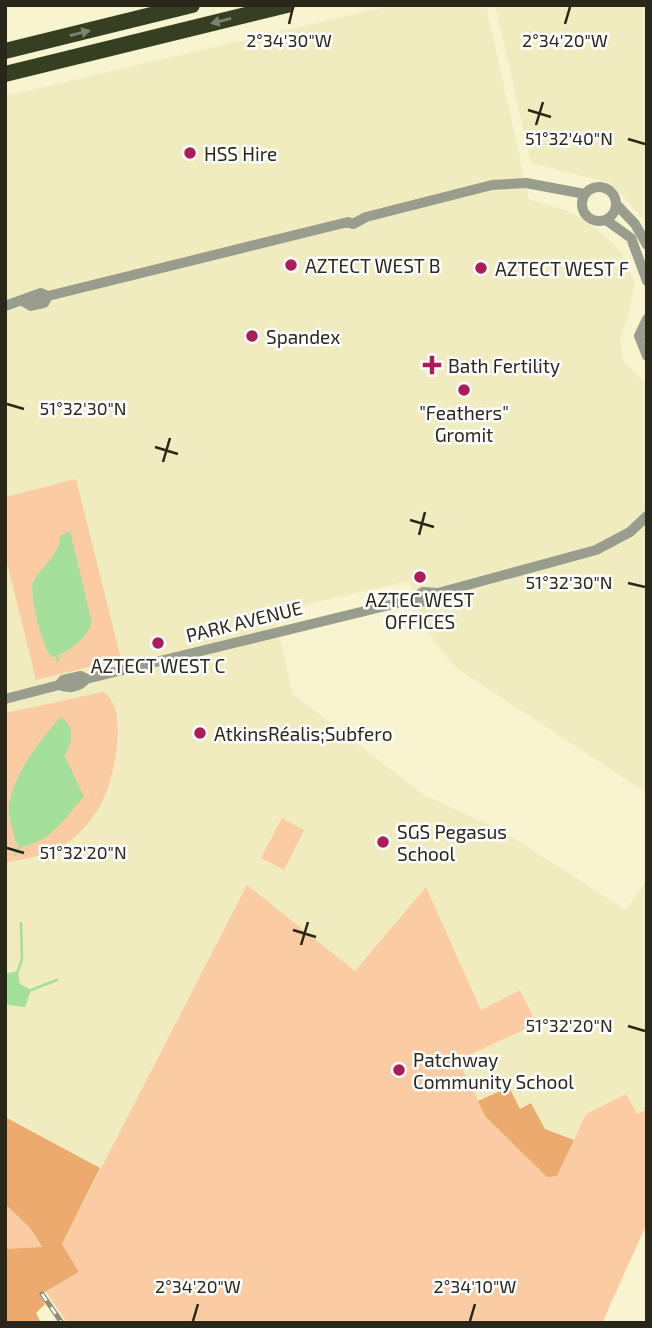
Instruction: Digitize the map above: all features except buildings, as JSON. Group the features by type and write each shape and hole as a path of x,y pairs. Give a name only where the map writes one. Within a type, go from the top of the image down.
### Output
{"highway":[{"path":"5,51 192,5"},
{"path":"5,74 287,5"}],"street":[{"path":"5,306 24,302 31,306 44,303 48,296 348,222 351,216 361,214 366,217 492,186 526,183 585,194"},
{"path":"582,206 585,194 593,188 603,188 613,194 616,204 635,224 647,244"},
{"path":"562,191 582,206 589,218 599,221 612,216 616,204"},
{"path":"606,220 631,237 647,281"},
{"path":"647,319 639,336 647,356"},
{"name":"PARK AVENUE","path":"5,699 59,685 64,680 81,676 86,679 410,600 424,592 438,593 596,550 630,532 647,516"}],"shaded area":[{"path":"393,5 486,5 529,199 573,213 606,236 623,255 635,283 620,338 623,360 647,385 647,793 456,668 424,628 409,581 274,612 293,694 424,795 501,830 626,910 647,879 647,1223 602,1323 111,1323 62,1244 99,1168 5,1117 5,96"},
{"path":"495,5 647,5 647,223 610,183 531,163"},
{"path":"76,479 121,659 36,680 5,555 5,497"},
{"path":"70,531 92,623 76,645 52,657 38,622 32,589 36,577 53,556 60,536"},
{"path":"103,692 111,700 118,726 112,774 99,807 82,829 63,846 45,854 5,863 5,713"},
{"path":"61,717 71,731 69,746 64,756 84,796 49,835 31,845 20,847 16,843 9,814 12,793 29,758"},
{"path":"282,818 304,830 284,870 261,858"},
{"name":"Patchway Community School","path":"247,885 355,971 426,887 481,1010 520,990 537,1024 458,1060 486,1116 547,1177 557,1176 586,1114 626,1094 637,1114 647,1109 647,1223 602,1323 67,1323 46,1292 79,1272 62,1244"},
{"path":"18,971 20,984 31,990 25,1007 8,1005 5,1001 5,974"},
{"path":"509,1087 520,1109 531,1103 545,1129 574,1140 557,1176 547,1177 485,1116 478,1101"},
{"path":"5,1117 100,1168 62,1244 79,1272 40,1295 45,1304 36,1313 41,1323 5,1323 5,1249 42,1247 30,1228 5,1204"},
{"path":"5,1204 30,1228 42,1248 5,1249"}],"waterway":[{"path":"57,656 58,661"},
{"path":"15,855 20,847"},
{"path":"18,971 22,959 21,923"},
{"path":"31,990 57,980"}],"railway":[{"path":"42,1294 62,1323"}],"place":[{"name":"HSS Hire","path":"190,153"},
{"name":"AZTECT WEST B","path":"291,265"},
{"name":"AZTECT WEST F","path":"481,268"},
{"name":"Spandex","path":"252,336"},
{"name":"Bath Fertility","path":"432,365"},
{"name":"\"Feathers\" Gromit","path":"464,390"},
{"name":"AZTEC WEST OFFICES","path":"420,577"},
{"name":"AZTECT WEST C","path":"158,643"},
{"name":"AtkinsRéalis;Subfero","path":"200,733"},
{"name":"SGS Pegasus School","path":"383,842"},
{"name":"Patchway Community School","path":"399,1070"}]}
